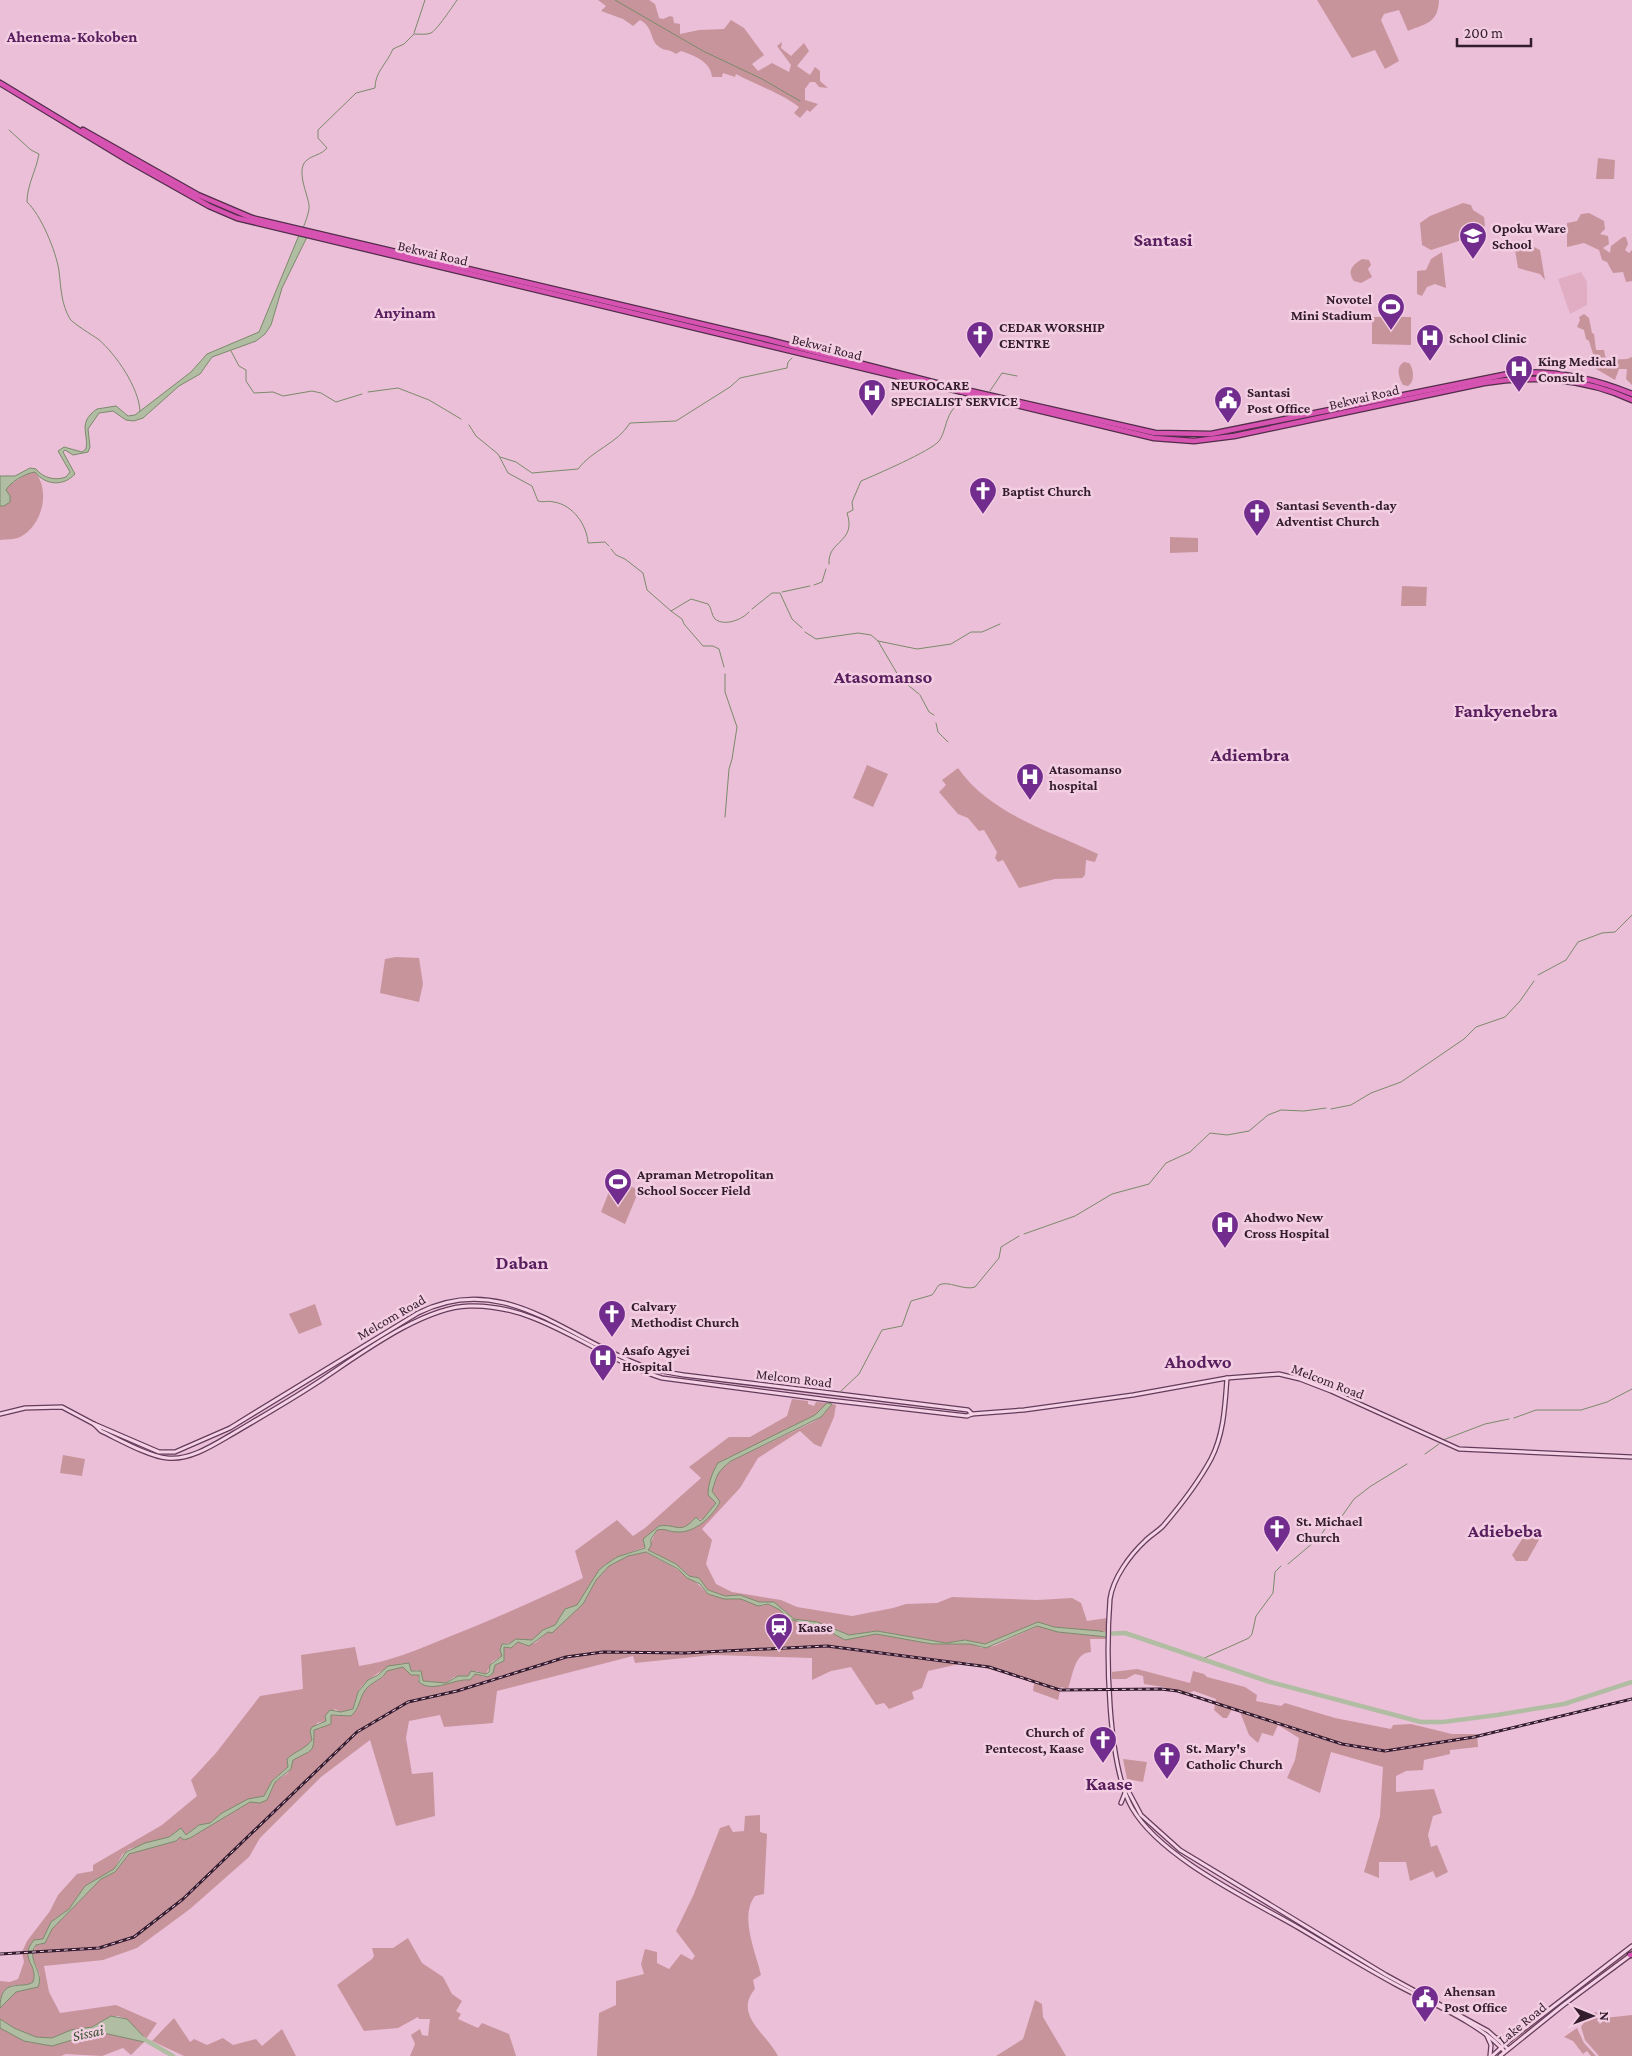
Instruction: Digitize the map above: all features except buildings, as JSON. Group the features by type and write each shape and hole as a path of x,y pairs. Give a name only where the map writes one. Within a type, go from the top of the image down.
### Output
{"highway":[{"name":"Bekwai Road","path":"0,83 70,126 209,206 242,219 306,232 1130,433 1180,440 1222,437 1336,415 1477,384 1523,378 1577,382 1602,388 1632,400"},
{"name":"Bekwai Road","path":"995,399 1143,430 1178,435 1211,434 1483,378 1522,372 1577,376 1632,394"},
{"path":"1335,408 1336,415"}],"main road":[{"path":"458,1299 460,1307"},
{"name":"Melcom Road","path":"149,1450 163,1452 185,1449 230,1428 418,1313 445,1301 458,1299 489,1300 513,1305 646,1367 666,1372 968,1410 972,1414"},
{"name":"Melcom Road","path":"0,1414 19,1409 55,1406 65,1408 166,1458 187,1456 222,1440 407,1326 428,1316 460,1307 491,1306 512,1311 647,1373 662,1378 719,1386 967,1416 1082,1403 1227,1378 1278,1374 1300,1379 1459,1449 1632,1458"},
{"path":"567,1335 570,1330"},
{"path":"1227,1378 1217,1446 1187,1495 1160,1528 1140,1546 1121,1571 1112,1592 1110,1632 1111,1717 1115,1750 1122,1780 1132,1808 1163,1843 1188,1862 1502,2046"},
{"path":"719,1386 720,1380"},
{"path":"902,1409 904,1403"},
{"path":"266,1405 270,1411"},
{"path":"1122,1780 1141,1815 1180,1850 1264,1903 1496,2038 1505,2050"},
{"path":"1125,1790 1120,1804 1132,1808"},
{"name":"Lake Road","path":"1491,2056 1632,1946"},
{"name":"Lake Road","path":"1500,2056 1505,2050 1631,1955"},
{"path":"1487,2036 1491,2045 1491,2056"},
{"path":"1496,2038 1512,2038"}],"shaded area":[{"path":"598,0 649,0 655,4 659,18 663,19 670,16 673,17 674,23 680,24 680,34 699,30 724,29 731,20 744,28 764,55 752,64 758,71 772,63 789,72 791,65 777,46 782,42 781,48 791,56 804,43 809,51 797,66 810,75 815,67 820,71 820,81 828,88 819,87 815,82 810,82 805,89 805,100 818,104 810,112 807,110 800,118 794,113 799,107 776,93 736,74 735,77 723,73 722,77 712,77 711,71 705,63 690,54 681,51 676,54 660,48 653,40 644,23 640,20 633,26 623,19 601,11 606,6"},
{"path":"1317,0 1439,0 1434,18 1426,24 1408,31 1399,10 1384,14 1381,20 1399,61 1385,69 1375,50 1352,58"},
{"path":"1598,158 1615,160 1614,179 1596,179"},
{"path":"1463,203 1471,205 1473,210 1484,217 1485,226 1466,238 1431,250 1422,245 1420,223 1430,216"},
{"path":"1589,213 1604,221 1605,229 1600,234 1608,236 1609,244 1603,248 1610,253 1611,246 1623,237 1626,237 1628,244 1625,250 1629,253 1632,250 1632,281 1626,282 1623,272 1613,273 1607,262 1602,260 1599,250 1584,243 1567,247 1567,223 1577,221 1581,214"},
{"path":"1528,247 1540,250 1545,280 1540,274 1518,268 1515,250"},
{"path":"1442,252 1446,288 1435,284 1427,287 1422,296 1417,294 1417,271 1426,270 1431,259"},
{"path":"1362,259 1369,260 1371,265 1368,269 1372,277 1361,283 1354,281 1351,271 1353,266"},
{"path":"1581,272 1587,282 1587,305 1570,314 1558,279"},
{"path":"1584,314 1589,318 1596,350 1604,350 1606,360 1632,357 1632,385 1626,379 1627,369 1619,369 1615,380 1591,366 1595,360 1589,341 1586,339 1584,330 1577,327 1580,320 1579,317"},
{"name":"Novotel Mini Stadium","path":"1372,317 1411,317 1411,345 1372,344"},
{"path":"1404,362 1409,363 1413,372 1412,382 1408,386 1403,385 1399,373 1399,367"},
{"path":"35,472 40,480 43,498 39,517 28,532 20,537 0,540 0,506 4,506 10,496 6,490 8,486 28,473"},
{"path":"1170,537 1198,538 1198,552 1170,553"},
{"path":"1402,586 1427,587 1426,606 1401,606"},
{"path":"867,765 888,774 873,807 853,798"},
{"path":"958,768 971,784 987,798 1022,820 1098,854 1095,862 1086,860 1085,875 1082,878 1055,879 1019,888 1003,860 998,862 995,858 997,852 984,830 979,831 968,818 958,814 939,792 946,785 942,780"},
{"path":"396,957 419,958 423,984 419,1002 380,993 385,959"},
{"name":"Apraman Metropolitan School Soccer Field","path":"614,1179 639,1190 625,1224 601,1212"},
{"path":"315,1304 322,1325 299,1334 289,1314"},
{"path":"792,1399 808,1401 808,1404 814,1406 816,1402 827,1403 815,1415 718,1463 712,1477 708,1495 716,1503 703,1519 692,1521 691,1524 676,1529 662,1525 646,1536 645,1547 617,1557 605,1565 599,1570 577,1605 565,1610 555,1625 532,1640 502,1644 502,1656 492,1662 486,1674 476,1671 468,1676 454,1677 446,1683 423,1681 418,1670 411,1671 409,1663 403,1663 375,1675 359,1690 353,1709 341,1712 335,1709 325,1716 326,1721 317,1723 311,1742 305,1749 290,1758 288,1767 275,1778 264,1796 222,1813 210,1823 199,1825 186,1835 184,1833 129,1849 122,1855 114,1869 85,1886 69,1909 51,1922 43,1939 34,1941 28,1957 35,1973 33,1982 28,1985 13,1985 0,1999 0,1981 10,1982 18,1979 24,1962 22,1952 27,1941 50,1911 58,1895 77,1874 93,1871 93,1865 162,1825 197,1796 191,1780 216,1753 260,1696 303,1689 301,1655 355,1647 359,1666 393,1658 481,1624 583,1578 575,1551 617,1520 633,1536 645,1528 701,1478 689,1467 729,1437 750,1437 787,1416"},
{"path":"832,1404 836,1405 834,1417 821,1447 814,1444 800,1431 758,1458 740,1488 702,1529 712,1540 706,1564 716,1584 732,1592 781,1600 797,1607 852,1616 906,1604 937,1603 952,1597 1037,1600 1072,1598 1081,1603 1087,1621 1107,1618 1106,1633 1054,1627 1038,1622 985,1644 965,1640 946,1643 877,1631 849,1635 817,1622 794,1619 774,1602 759,1602 740,1595 725,1596 708,1590 699,1578 689,1576 676,1564 647,1550 657,1530 683,1532 696,1527 708,1518 720,1502 712,1491 717,1473 731,1461 813,1422 821,1417"},
{"path":"63,1455 85,1459 82,1476 60,1473"},
{"path":"1526,1533 1540,1538 1527,1561 1516,1561 1512,1555"},
{"path":"645,1552 687,1576 708,1594 741,1599 762,1606 768,1604 780,1610 789,1619 823,1628 845,1639 876,1634 932,1644 970,1644 982,1648 994,1646 1038,1626 1058,1632 1107,1637 1107,1639 1090,1639 1091,1652 1085,1653 1078,1660 1068,1689 1061,1687 1058,1700 1033,1691 1034,1683 968,1662 928,1671 922,1688 912,1692 914,1699 889,1709 884,1703 876,1705 851,1667 831,1671 812,1680 812,1658 713,1655 635,1663 633,1656 497,1691 493,1723 444,1727 440,1715 409,1721 406,1738 412,1774 433,1772 435,1816 396,1826 370,1740 321,1777 260,1838 249,1857 190,1909 137,1948 103,1960 44,1966 49,1992 60,2013 116,2005 157,2023 146,2039 127,2019 118,2016 111,2016 92,2027 71,2031 52,2038 36,2037 14,2028 0,2019 0,2008 16,1992 38,1987 40,1975 32,1956 36,1945 40,1945 52,1929 101,1879 115,1872 129,1854 176,1841 180,1836 184,1840 190,1838 250,1802 260,1803 270,1794 275,1782 288,1773 293,1760 312,1748 314,1730 331,1724 330,1715 351,1716 366,1689 383,1677 387,1671 403,1667 411,1675 419,1675 418,1680 432,1686 470,1680 475,1674 485,1677 496,1664 504,1661 504,1647 511,1648 518,1642 525,1645 535,1643 548,1632 557,1628 583,1604 596,1580 609,1566 628,1556"},
{"path":"1137,1669 1190,1683 1193,1671 1204,1674 1207,1677 1245,1687 1257,1695 1256,1701 1281,1706 1285,1703 1335,1718 1391,1729 1393,1725 1411,1724 1452,1734 1477,1734 1478,1747 1450,1750 1450,1754 1424,1760 1423,1770 1406,1771 1396,1776 1396,1792 1434,1789 1442,1813 1433,1816 1428,1835 1431,1847 1437,1845 1448,1872 1436,1878 1433,1871 1410,1881 1406,1862 1379,1862 1379,1878 1364,1872 1380,1816 1383,1767 1331,1752 1320,1793 1287,1778 1295,1760 1299,1738 1278,1725 1273,1736 1262,1733 1258,1743 1249,1735 1240,1712 1232,1709 1227,1718 1223,1718 1214,1710 1216,1699 1194,1691 1184,1695 1163,1687 1144,1684 1143,1676 1135,1674 1126,1679 1112,1679 1112,1672"},
{"path":"1123,1759 1147,1762 1143,1782 1127,1779"},
{"path":"760,1815 760,1832 767,1834 764,1894 755,1896 750,1904 748,1914 750,1935 761,1975 753,1980 755,1989 749,1998 748,2007 754,2024 778,2056 597,2056 599,2013 616,2005 616,1981 644,1974 641,1964 645,1949 657,1952 657,1963 669,1969 681,1954 692,1960 695,1956 676,1931 693,1896 720,1828 729,1825 733,1832 744,1831 745,1816"},
{"path":"408,1938 422,1963 443,1977 452,1994 462,2001 456,2011 461,2014 458,2019 478,2028 482,2023 509,2034 516,2056 410,2056 415,2044 411,2035 420,2029 422,2035 428,2036 430,2019 419,2019 418,2017 398,2028 364,2031 337,1985 372,1959 374,1956 372,1948 393,1948"},
{"path":"1632,1947 1632,1953 1507,2046 1506,2044"},
{"path":"1035,2000 1042,2004 1043,2017 1066,2056 996,2056 1023,2039"},
{"path":"1587,2011 1591,2014 1596,2012 1600,2017 1597,2020 1600,2024 1604,2018 1632,2015 1632,2056 1599,2056 1585,2040 1581,2027 1585,2021 1583,2012"},
{"path":"174,2018 190,2042 194,2039 207,2045 223,2038 233,2045 256,2039 262,2046 282,2029 296,2056 184,2056 152,2041"},
{"path":"0,2028 24,2041 52,2046 99,2032 144,2042 131,2055 123,2048 102,2056 66,2054 61,2056 0,2056"},
{"path":"1577,2028 1584,2043 1596,2056 1591,2056 1587,2051 1583,2054 1573,2041 1564,2037"}],"water":[{"path":"299,235 307,237 282,288 271,325 265,334 256,341 212,357 200,374 179,386 143,418 134,421 126,420 113,411 99,413 88,429 90,447 88,452 73,455 65,450 63,452 75,474 65,481 54,483 44,480 35,472 27,474 8,487 6,490 10,496 10,502 0,506 0,476 15,476 30,468 36,469 42,475 50,478 66,477 70,472 58,451 64,447 82,452 86,449 85,428 87,419 97,409 116,406 128,416 135,415 191,372 207,354 259,332"},
{"path":"827,1403 832,1404 821,1417 726,1465 718,1474 712,1491 720,1502 708,1518 696,1527 684,1532 657,1530 651,1539 651,1546 648,1550 676,1564 689,1576 699,1578 708,1590 725,1596 740,1595 759,1602 774,1602 794,1619 817,1622 849,1635 877,1631 946,1643 965,1640 985,1644 1038,1622 1054,1627 1100,1631 1106,1633 1107,1637 1058,1632 1037,1626 986,1648 970,1644 932,1644 876,1634 845,1640 823,1628 789,1619 780,1610 768,1604 758,1606 741,1599 724,1599 708,1594 700,1584 687,1578 678,1569 646,1552 628,1556 609,1566 596,1580 583,1604 552,1633 548,1632 529,1646 518,1642 511,1648 504,1647 504,1661 495,1665 493,1673 488,1677 475,1674 470,1680 431,1686 419,1682 419,1675 411,1675 403,1667 387,1671 366,1689 351,1716 331,1715 331,1724 314,1730 314,1743 311,1750 293,1760 291,1769 275,1782 267,1800 260,1803 250,1802 190,1838 184,1840 180,1837 176,1841 129,1854 115,1872 101,1879 52,1929 45,1943 36,1945 33,1955 39,1976 38,1987 16,1992 0,2008 1,1998 8,1988 33,1982 34,1976 28,1952 34,1940 43,1939 51,1922 69,1909 85,1886 114,1869 126,1852 145,1843 169,1837 181,1828 186,1835 199,1825 210,1823 222,1813 248,1799 264,1796 272,1781 288,1767 287,1759 312,1740 310,1731 312,1727 326,1721 325,1716 330,1710 341,1712 353,1709 358,1692 368,1680 378,1675 388,1666 409,1663 411,1671 421,1671 423,1681 446,1683 458,1676 468,1676 471,1671 486,1674 489,1672 490,1665 502,1656 500,1650 502,1644 509,1644 516,1639 532,1640 543,1630 555,1625 565,1609 577,1605 599,1570 617,1557 645,1548 643,1539 659,1526 678,1528 691,1523 696,1517 700,1521 703,1519 716,1503 708,1495 708,1491 712,1474 718,1463 815,1415"},
{"path":"111,2016 127,2019 146,2039 144,2042 99,2032 52,2046 24,2041 0,2028 0,2019 14,2028 36,2037 52,2038 71,2030 92,2027"}],"waterway":[{"path":"414,33 425,0"},
{"path":"303,228 309,208 302,169 309,158 327,148 318,138 318,130 356,93 375,88 377,77 393,49 404,44 414,34 431,33 457,0"},
{"path":"615,0 703,51 762,79 800,101"},
{"path":"9,130 31,150 39,154 28,190 27,202 37,215 51,244 59,271 62,295 67,313 72,321 105,345 119,362 136,392 140,411"},
{"path":"231,351 239,366 246,370 246,381 254,393 273,392 283,396 312,391 321,393 336,402 362,394"},
{"path":"500,457 516,462 532,473 578,469 590,457 625,430 630,423 676,421 730,387 740,378 787,368 788,362 792,358"},
{"path":"990,391 1002,373 1017,376"},
{"path":"368,392 398,388 429,400 461,419"},
{"path":"829,564 832,550 848,530 847,513 853,510 852,502 861,481 925,451 939,441 951,412 962,398"},
{"path":"469,425 476,436 498,454 508,473 532,486 538,501 552,501 567,507 582,523 588,543 605,542 609,546"},
{"path":"611,549 616,555 625,559 643,573 647,590 671,611 691,599 708,604 715,619 719,621 734,621 749,612"},
{"path":"814,585 822,582 826,569"},
{"path":"782,592 810,586"},
{"path":"752,609 772,593 780,593 792,619 802,628"},
{"path":"671,611 682,619 703,646 713,646 719,649 724,667"},
{"path":"805,632 816,639 858,633 871,635 878,641 917,649 951,644 971,632 982,632 1000,624"},
{"path":"878,641 898,675"},
{"path":"725,674 725,692 737,727 729,769 725,817"},
{"path":"898,677 919,694"},
{"path":"920,695 929,712 934,715"},
{"path":"936,723 938,732 948,742"},
{"path":"1538,975 1566,960 1578,942 1602,933 1615,932 1632,915"},
{"path":"1331,1109 1351,1105 1371,1093 1401,1082 1464,1039 1476,1027 1505,1017 1520,1001 1534,981"},
{"path":"1024,1234 1075,1216 1112,1194 1149,1184 1166,1163 1190,1152 1210,1133 1227,1135 1249,1131 1268,1115 1281,1110 1304,1111 1326,1108"},
{"path":"841,1391 859,1374 882,1330 902,1326 911,1301 932,1295 939,1285 943,1284 966,1288 975,1287 999,1258 1001,1247 1019,1236"},
{"path":"1514,1418 1536,1410 1581,1410 1607,1402 1632,1389"},
{"path":"1443,1440 1485,1424 1509,1419"},
{"path":"1425,1454 1439,1444"},
{"path":"1288,1564 1320,1537 1326,1527 1342,1516 1354,1499 1407,1464"},
{"path":"1200,1660 1249,1638 1252,1634 1256,1616 1273,1593 1275,1572 1281,1566"},
{"path":"1104,1634 1125,1633 1270,1682 1421,1722 1443,1722 1564,1704 1632,1682"},
{"name":"Sissai","path":"142,2038 173,2056"}],"railway":[{"path":"0,1954 99,1948 134,1937 183,1899 357,1732 408,1702 457,1691 566,1657 603,1652 685,1653 827,1646 989,1667 1060,1690 1161,1689 1178,1691 1342,1744 1385,1751 1474,1737 1632,1699"}],"place":[{"name":"Opoku Ware School","path":"1473,260"},
{"name":"Novotel Mini Stadium","path":"1391,331"},
{"name":"CEDAR WORSHIP CENTRE","path":"980,359"},
{"name":"School Clinic","path":"1430,362"},
{"name":"King Medical Consult","path":"1519,393"},
{"name":"NEUROCARE SPECIALIST SERVICE","path":"872,417"},
{"name":"Santasi Post Office","path":"1228,424"},
{"name":"Baptist Church","path":"983,515"},
{"name":"Santasi Seventh-day Adventist Church","path":"1257,537"},
{"name":"Atasomanso hospital","path":"1030,801"},
{"name":"Apraman Metropolitan School Soccer Field","path":"618,1206"},
{"name":"Ahodwo New Cross Hospital","path":"1225,1249"},
{"name":"Calvary Methodist Church","path":"612,1338"},
{"name":"Asafo Agyei Hospital","path":"603,1382"},
{"name":"St. Michael Church","path":"1277,1553"},
{"name":"Kaase","path":"779,1651"},
{"name":"Church of Pentecost, Kaase","path":"1103,1764"},
{"name":"St. Mary's Catholic Church","path":"1167,1780"},
{"name":"Ahensan Post Office","path":"1425,2023"}],"district":[{"name":"Ahenema-Kokoben","path":"72,36"},
{"name":"Santasi","path":"1163,239"},
{"name":"Anyinam","path":"405,312"},
{"name":"Atasomanso","path":"883,676"},
{"name":"Fankyenebra","path":"1506,710"},
{"name":"Adiembra","path":"1250,754"},
{"name":"Daban","path":"522,1262"},
{"name":"Ahodwo","path":"1198,1361"},
{"name":"Adiebeba","path":"1505,1530"},
{"name":"Kaase","path":"1109,1783"}]}
